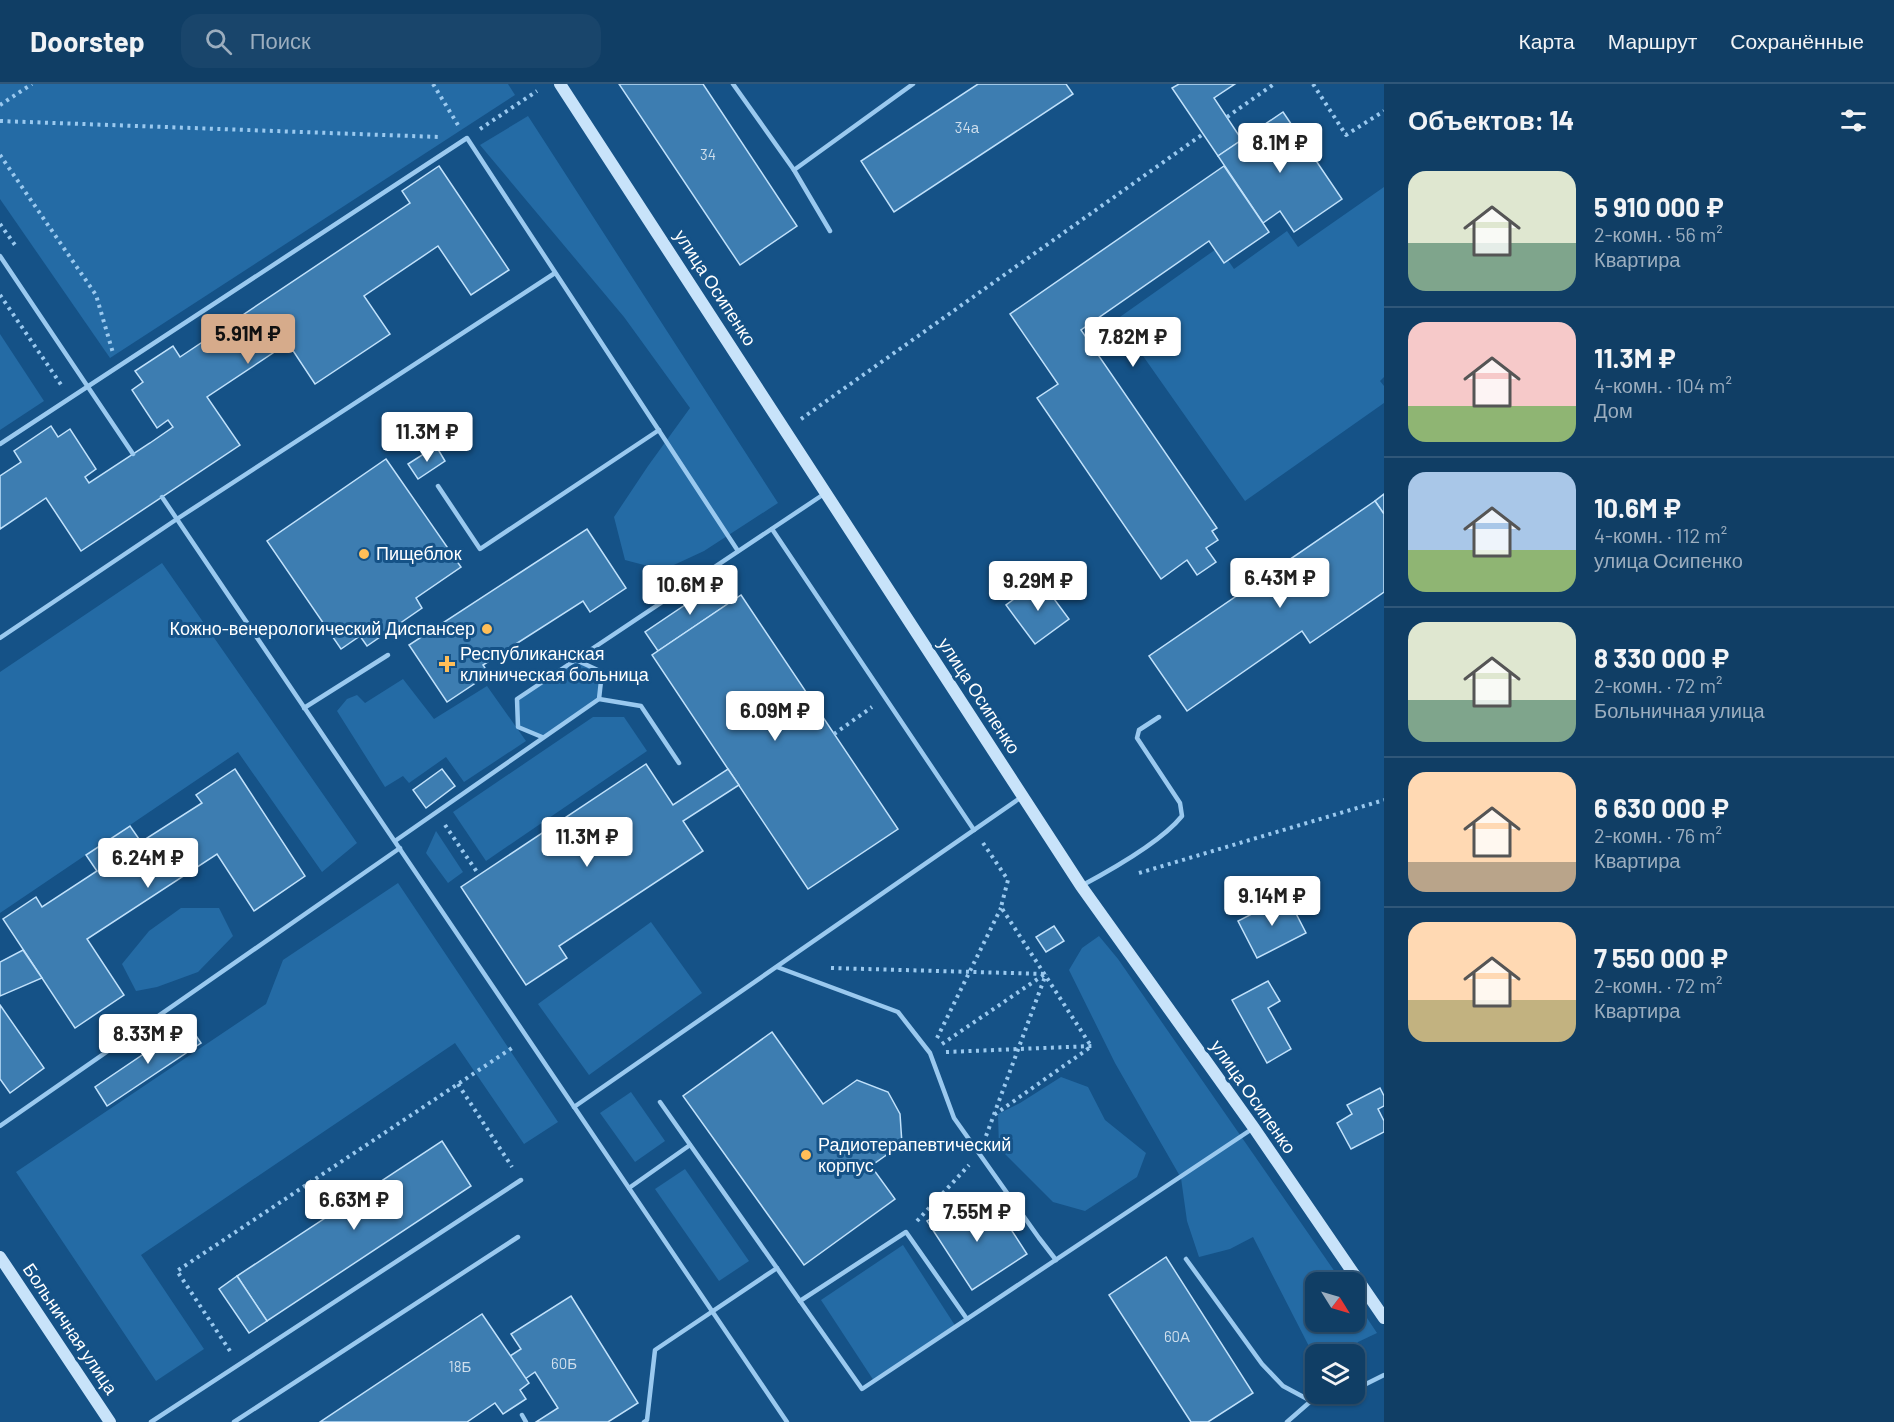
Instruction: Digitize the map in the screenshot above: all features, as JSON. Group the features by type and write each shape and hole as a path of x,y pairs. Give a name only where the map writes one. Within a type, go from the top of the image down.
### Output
{"street":[{"name":"улица Осипенко","path":"565,86 825,493 1081,886 1254,1128 1384,1318"},
{"name":"Больничная улица","path":"0,1257 110,1422"}],"lane":[{"path":"733,84 794,170 830,231"},
{"path":"794,170 913,84"},
{"path":"0,444 467,138 738,551"},
{"path":"0,256 133,454"},
{"path":"0,638 177,519 555,273"},
{"path":"438,486 480,549 659,430"},
{"path":"542,738 518,727 517,699 825,493"},
{"path":"162,497 787,1422"},
{"path":"772,529 974,830"},
{"path":"304,708 388,655"},
{"path":"576,660 602,672 599,699"},
{"path":"395,841 599,699 641,706 679,763"},
{"path":"1081,886 1107,872 1173,827 1182,816 1180,803 1137,738 1139,730 1159,717"},
{"path":"574,1107 1023,796"},
{"path":"0,1126 400,848"},
{"path":"777,967 898,1012 930,1053 954,1118 1056,1260"},
{"path":"660,1102 862,1389 1254,1128"},
{"path":"629,1188 690,1145"},
{"path":"151,1422 521,1180"},
{"path":"800,1301 906,1233 967,1319"},
{"path":"234,1422 518,1237"},
{"path":"1186,1259 1263,1364 1283,1386 1305,1398"},
{"path":"644,1422 647,1420 655,1350 777,1268"},
{"path":"1365,1384 1384,1375"},
{"path":"1287,1422 1308,1404"},
{"path":"522,1415 526,1422"}],"path":[{"path":"0,105 32,84"},
{"path":"433,84 467,138"},
{"path":"1227,117 1274,84"},
{"path":"1313,84 1346,135 1384,111"},
{"path":"0,121 467,138 537,91"},
{"path":"786,431 1203,134"},
{"path":"0,155 96,295 118,367"},
{"path":"0,295 70,398"},
{"path":"834,734 885,697"},
{"path":"1135,874 1384,800"},
{"path":"437,812 478,875"},
{"path":"930,1053 1001,907 1008,879 974,830"},
{"path":"1001,907 1092,1046"},
{"path":"823,968 1046,974"},
{"path":"906,1233 979,1154 1046,974"},
{"path":"930,1053 1046,974"},
{"path":"239,1364 177,1271 527,1038"},
{"path":"930,1053 1092,1046"},
{"path":"993,1116 1092,1046"},
{"path":"458,1084 521,1180"}],"shaded area":[{"path":"0,84 508,84 515,95 110,358 0,199"},
{"path":"528,116 778,503 704,551 663,570 625,560 614,517 690,408 624,317 480,145"},
{"path":"1384,187 1384,377 1380,381 1384,386 1384,403 1245,501 1117,319 1219,247 1234,269 1287,231 1298,247"},
{"path":"0,334 44,401 0,430"},
{"path":"162,563 357,843 322,872 238,752 0,913 0,672"},
{"path":"576,660 602,672 599,699 542,737 518,727 517,699"},
{"path":"403,679 434,719 487,686 526,741 464,782 446,757 409,783 403,776 385,787 337,711 347,699 357,695 365,703"},
{"path":"593,717 624,717 647,751 486,861 453,812"},
{"path":"436,831 463,872 448,883 426,853"},
{"path":"398,883 558,1122 524,1144 455,1043 141,1255 204,1349 156,1381 16,1172 266,1004 283,960"},
{"path":"181,908 219,908 233,936 198,972 157,987 136,991 122,964 149,931"},
{"path":"651,922 702,993 589,1075 538,1004"},
{"path":"1099,936 1118,959 1335,1272 1305,1272 1305,1332 1365,1332 1365,1315 1377,1333 1356,1344 1308,1344 1253,1237 1230,1249 1199,1257 1187,1221 1181,1178 1115,1063 1069,970 1082,948"},
{"path":"1061,1077 1088,1087 1105,1120 1146,1153 1137,1177 1085,1211 1053,1202 999,1148 998,1114"},
{"path":"631,1092 665,1141 635,1162 600,1113"},
{"path":"685,1169 749,1261 719,1281 655,1189"},
{"path":"903,1245 956,1327 874,1381 821,1300"}],"building":[{"path":"619,84 703,84 797,226 740,265"},
{"path":"978,84 1066,84 1073,94 894,212 861,161"},
{"path":"1179,84 1235,84 1214,98 1242,140 1218,156 1172,88"},
{"path":"1283,112 1342,199 1294,232 1280,211 1263,223 1218,156"},
{"path":"439,166 509,270 471,295 438,246 364,296 390,334 315,384 288,343 207,397 240,445 81,551 46,498 0,529 0,476 21,462 14,451 51,426 58,437 70,429 96,469 85,477 89,483 150,443 173,427 168,420 157,428 132,390 143,382 135,371 173,346 180,357 410,203 402,191"},
{"path":"1224,166 1269,232 1224,263 1209,241 1081,330 1217,528 1212,531 1218,540 1206,548 1216,562 1197,575 1187,560 1161,579 1037,398 1058,384 1010,314"},
{"path":"436,446 445,461 418,479 408,464"},
{"name":"Пищеблок","path":"386,459 461,567 416,598 422,608 367,646 360,636 341,649 267,541"},
{"path":"1384,494 1384,514 1375,501"},
{"path":"1375,501 1384,514 1384,592 1310,643 1302,631 1187,711 1149,656"},
{"name":"Кожно-венерологический Диспансер","path":"587,529 626,588 590,612 583,601 483,665 489,674 447,702 409,645"},
{"path":"722,580 735,599 658,651 645,632"},
{"path":"1040,580 1069,619 1035,644 1006,605"},
{"path":"741,595 898,829 808,889 652,655"},
{"path":"646,764 673,805 728,769 739,785 683,821 703,851 559,946 567,958 526,985 461,887"},
{"path":"235,769 305,876 254,911 217,854 87,939 124,995 75,1028 3,919 36,897 42,907 97,871 86,855 130,826 141,842 202,803 196,795"},
{"path":"442,769 455,786 426,808 413,790"},
{"path":"1287,896 1306,933 1257,958 1238,921"},
{"path":"1054,926 1064,941 1046,952 1036,937"},
{"path":"23,950 42,978 0,996 0,962"},
{"path":"1268,981 1280,1001 1268,1008 1291,1049 1267,1063 1232,1000"},
{"path":"0,1005 44,1068 10,1093 0,1079"},
{"path":"188,1024 201,1043 107,1106 95,1087"},
{"name":"Радиотерапевтический корпус","path":"772,1032 823,1104 857,1080 888,1092 900,1114 902,1144 871,1166 895,1199 804,1265 683,1096"},
{"path":"1380,1088 1384,1096 1384,1106 1378,1109 1384,1121 1384,1132 1351,1149 1337,1123 1352,1114 1347,1105"},
{"path":"442,1141 471,1186 267,1321 237,1276"},
{"path":"960,1200 976,1226 999,1211 1027,1254 972,1290 927,1221"},
{"path":"1166,1257 1253,1393 1208,1422 1191,1422 1109,1295"},
{"path":"237,1276 267,1321 249,1333 219,1289"},
{"path":"571,1296 638,1403 608,1422 536,1422 558,1408 535,1372 525,1379 510,1356 521,1349 511,1334"},
{"path":"482,1314 529,1383 520,1390 526,1399 503,1414 495,1403 467,1422 320,1422"}],"place":[{"name":"Пищеблок","path":"364,554"},
{"name":"Кожно-венерологический Диспансер","path":"487,629"},
{"name":"Республиканская клиническая больница","path":"447,664"},
{"name":"Радиотерапевтический корпус","path":"806,1155"}]}
